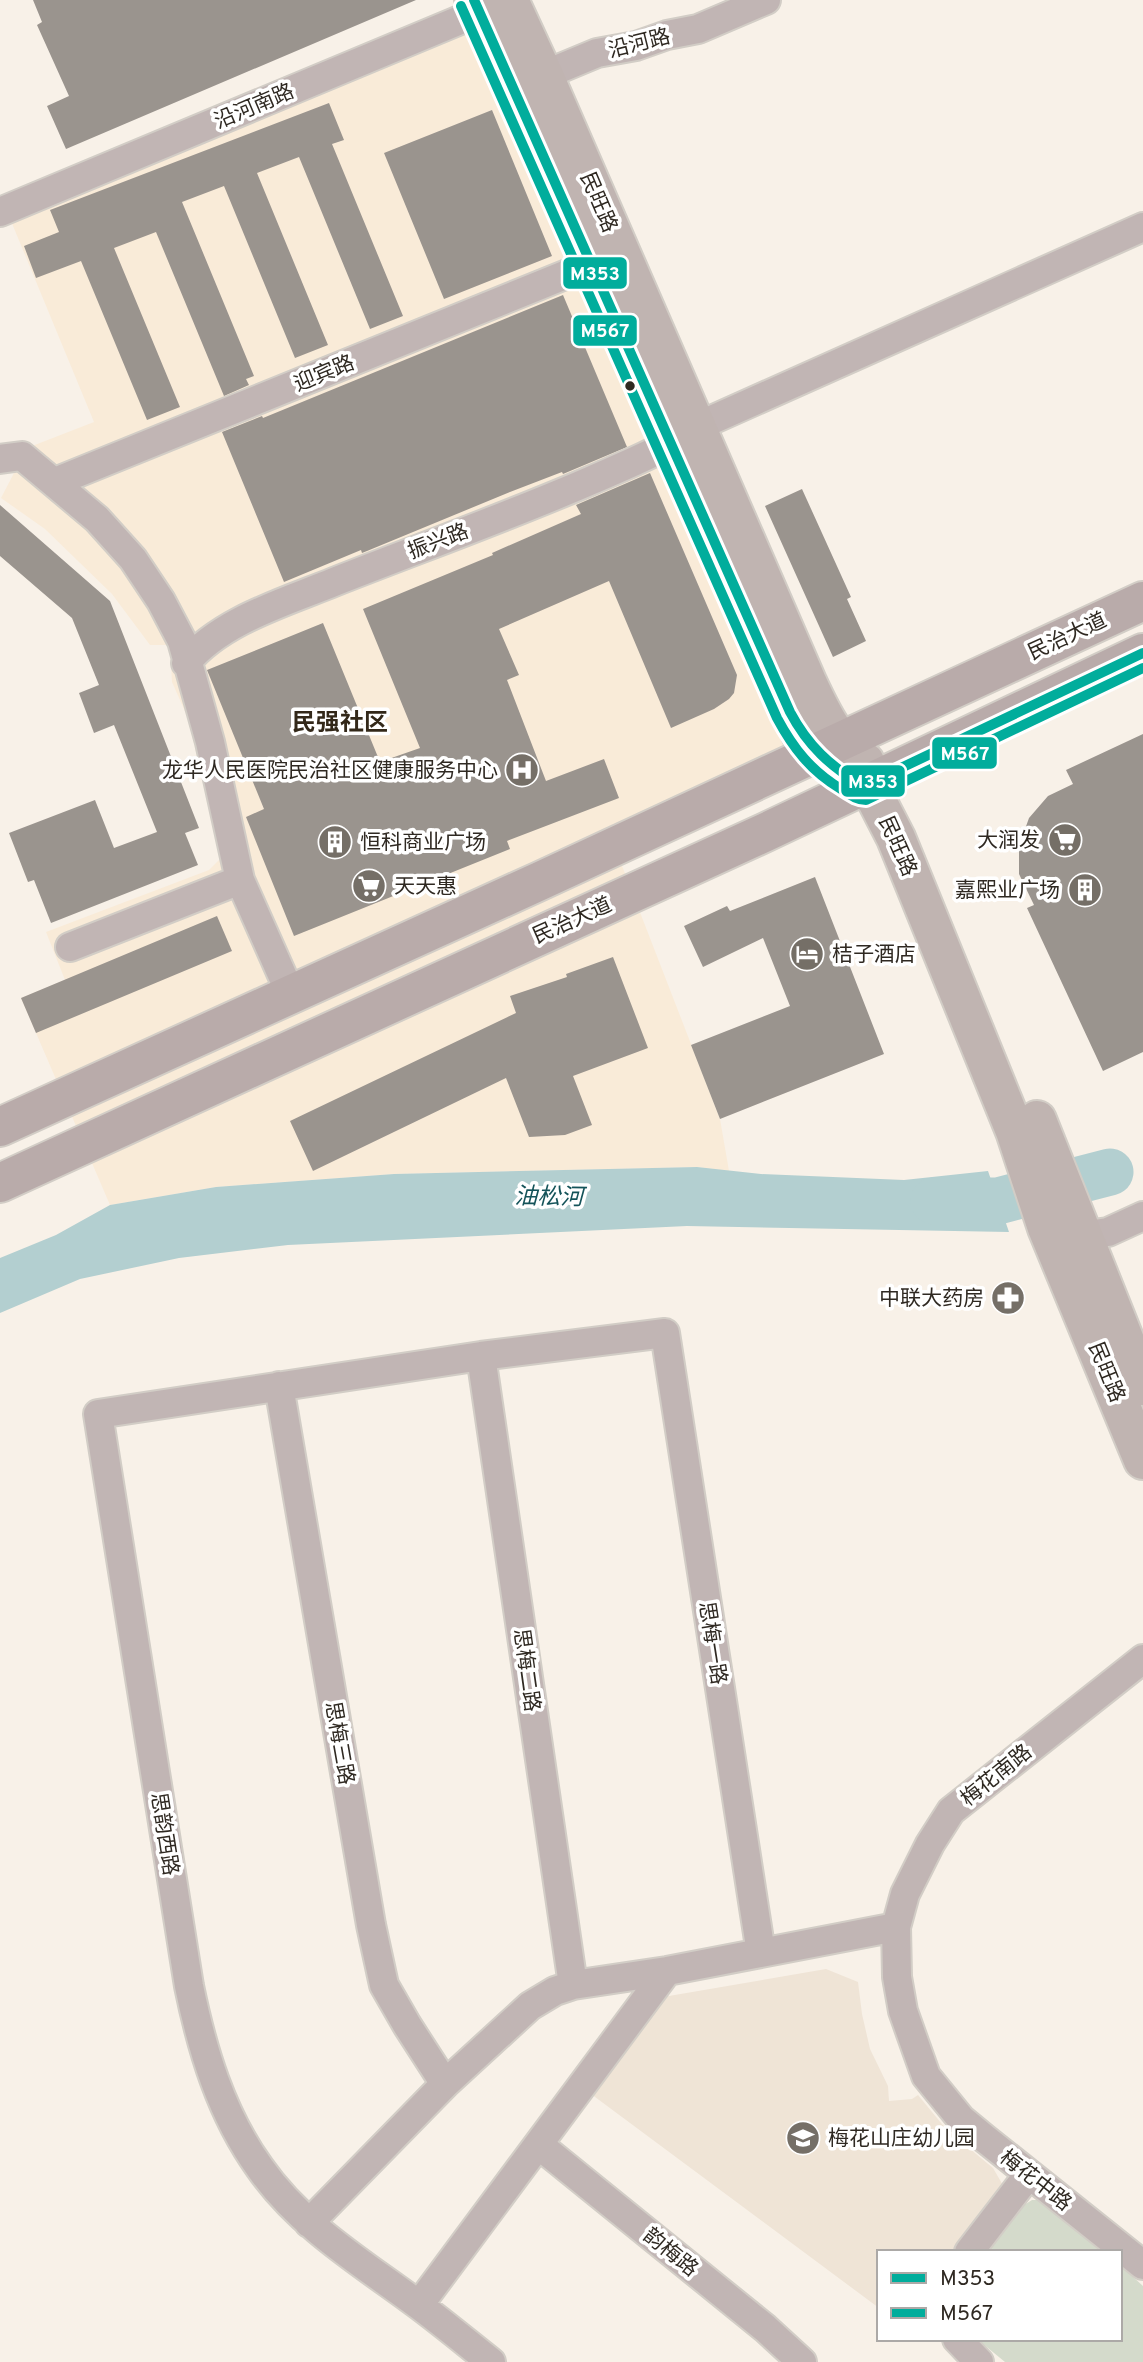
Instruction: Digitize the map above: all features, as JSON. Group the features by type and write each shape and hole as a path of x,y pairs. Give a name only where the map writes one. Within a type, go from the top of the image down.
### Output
{"main road":[{"name":"民旺路","path":"492,3 684,436"},
{"name":"民旺路","path":"528,82 592,264 684,436 808,684 821,712 827,746 850,752 874,781 901,793 923,835 1143,1460"},
{"name":"民治大道","path":"0,1127 1143,601"},
{"name":"民治大道","path":"0,1184 874,781 1143,653"},
{"name":"民旺路","path":"1064,1231 1143,1386"}],"street":[{"name":"沿河路","path":"528,82 597,53 636,46 667,35 698,29 766,0"},
{"name":"沿河南路","path":"0,212 492,3"},
{"name":"振兴路","path":"186,663 199,647 214,635 241,622 311,591 555,496 1143,227"},
{"name":"迎宾路","path":"55,482 592,264"},
{"path":"0,459 22,456 97,519 133,559 161,601 182,641 210,742 240,880 291,995"},
{"path":"70,947 240,880"},
{"path":"1064,1231 1108,1232 1143,1216"},
{"name":"思梅一路","path":"481,1356 665,1333 761,1953"},
{"path":"279,1386 481,1356"},
{"name":"思梅二路","path":"481,1356 573,1985"},
{"name":"思韵西路","path":"279,1386 98,1414 198,2027 210,2068 239,2136 280,2194 309,2223 373,2274 419,2305 491,2362"},
{"name":"思梅三路","path":"279,1386 371,1925 384,1984 445,2084"},
{"name":"梅花南路","path":"896,1927 913,1875 943,1820 951,1811 1143,1659"},
{"path":"309,2223 445,2084 530,2006 555,1991 573,1985 667,1971 896,1927"},
{"name":"梅花中路","path":"896,1927 897,1977 902,2011 926,2076 961,2119 1143,2265"},
{"path":"419,2305 667,1971"},
{"name":"韵梅路","path":"539,2145 765,2328 802,2362"},
{"path":"970,2250 1029,2174"},
{"path":"959,2341 979,2362"}],"shaded area":[{"path":"475,28 800,752 607,827 720,1119 729,1171 697,1167 394,1174 216,1187 110,1205 21,998 65,980 46,932 209,870 221,858 188,718 172,682 170,645 150,645 112,594 45,529 1,498 27,448 94,422 11,221"},
{"name":"梅花山庄幼儿园","path":"826,1969 858,1982 870,2049 888,2086 889,2101 912,2099 918,2095 946,2129 993,2168 1004,2187 957,2250 877,2250 877,2307 591,2094 663,1997"}],"green space":[{"path":"1032,2200 1042,2200 1103,2250 985,2250 1024,2205"},
{"path":"1122,2267 1143,2286 1143,2362 1005,2362 979,2341 1122,2341"}],"water":[{"path":"697,1167 761,1174 904,1180 988,1171 1009,1232 687,1226 288,1245 179,1258 80,1279 0,1313 0,1258 56,1235 110,1205 216,1187 394,1174"}],"building":[{"path":"33,0 416,0 66,149 47,106 69,96 37,25 42,22"},
{"path":"329,103 344,140 332,144 403,316 370,329 299,157 257,173 328,345 295,358 224,186 182,202 254,376 246,379 249,385 224,396 156,232 114,248 180,407 147,420 81,261 36,278 24,246 59,232 50,210"},
{"path":"492,110 552,256 444,299 384,153"},
{"path":"563,295 627,447 284,582 222,432 262,416 263,418"},
{"path":"650,473 737,675 734,693 714,709 671,728 609,581 499,629 519,675 507,680 546,781 604,759 619,798 507,841 510,849 294,936 246,817 264,809 207,670 323,623 380,762 420,748 363,609 493,555 492,553 581,514 576,505"},
{"path":"802,489 851,597 847,599 866,641 833,657 765,506"},
{"path":"0,505 110,601 199,828 185,833 198,865 51,923 34,880 28,882 9,833 95,800 114,848 157,832 114,725 94,733 79,693 99,685 72,618 0,556"},
{"name":"嘉熙业广场","path":"1143,734 1143,1052 1103,1071 1027,908 1034,905 1019,874 1019,846 1029,818 1048,796 1073,784 1066,770"},
{"name":"桔子酒店","path":"815,877 884,1054 720,1119 691,1045 790,1006 763,938 703,967 684,926 727,906 730,911"},
{"path":"217,916 232,951 36,1033 21,998"},
{"path":"613,957 648,1048 573,1076 592,1125 565,1135 529,1137 506,1078 313,1171 290,1121 516,1013 510,996 567,977 566,974"}],"waterway":[{"name":"油松河","path":"934,1201 998,1201 1110,1172"}],"transit line":[{"name":"M353","path":"474,0 790,712 804,735 821,754 863,786 1143,653"},
{"name":"M567","path":"461,6 777,718 796,749 812,767 850,795 866,800 1143,668"}],"place":[{"name":"龙华人民医院民治社区健康服务中心","path":"522,770"},
{"name":"大润发","path":"1065,840"},
{"name":"恒科商业广场","path":"335,842"},
{"name":"天天惠","path":"369,886"},
{"name":"嘉熙业广场","path":"1085,890"},
{"name":"桔子酒店","path":"807,954"},
{"name":"中联大药房","path":"1008,1298"},
{"name":"梅花山庄幼儿园","path":"803,2138"}],"district":[{"name":"民强社区","path":"340,722"}]}
